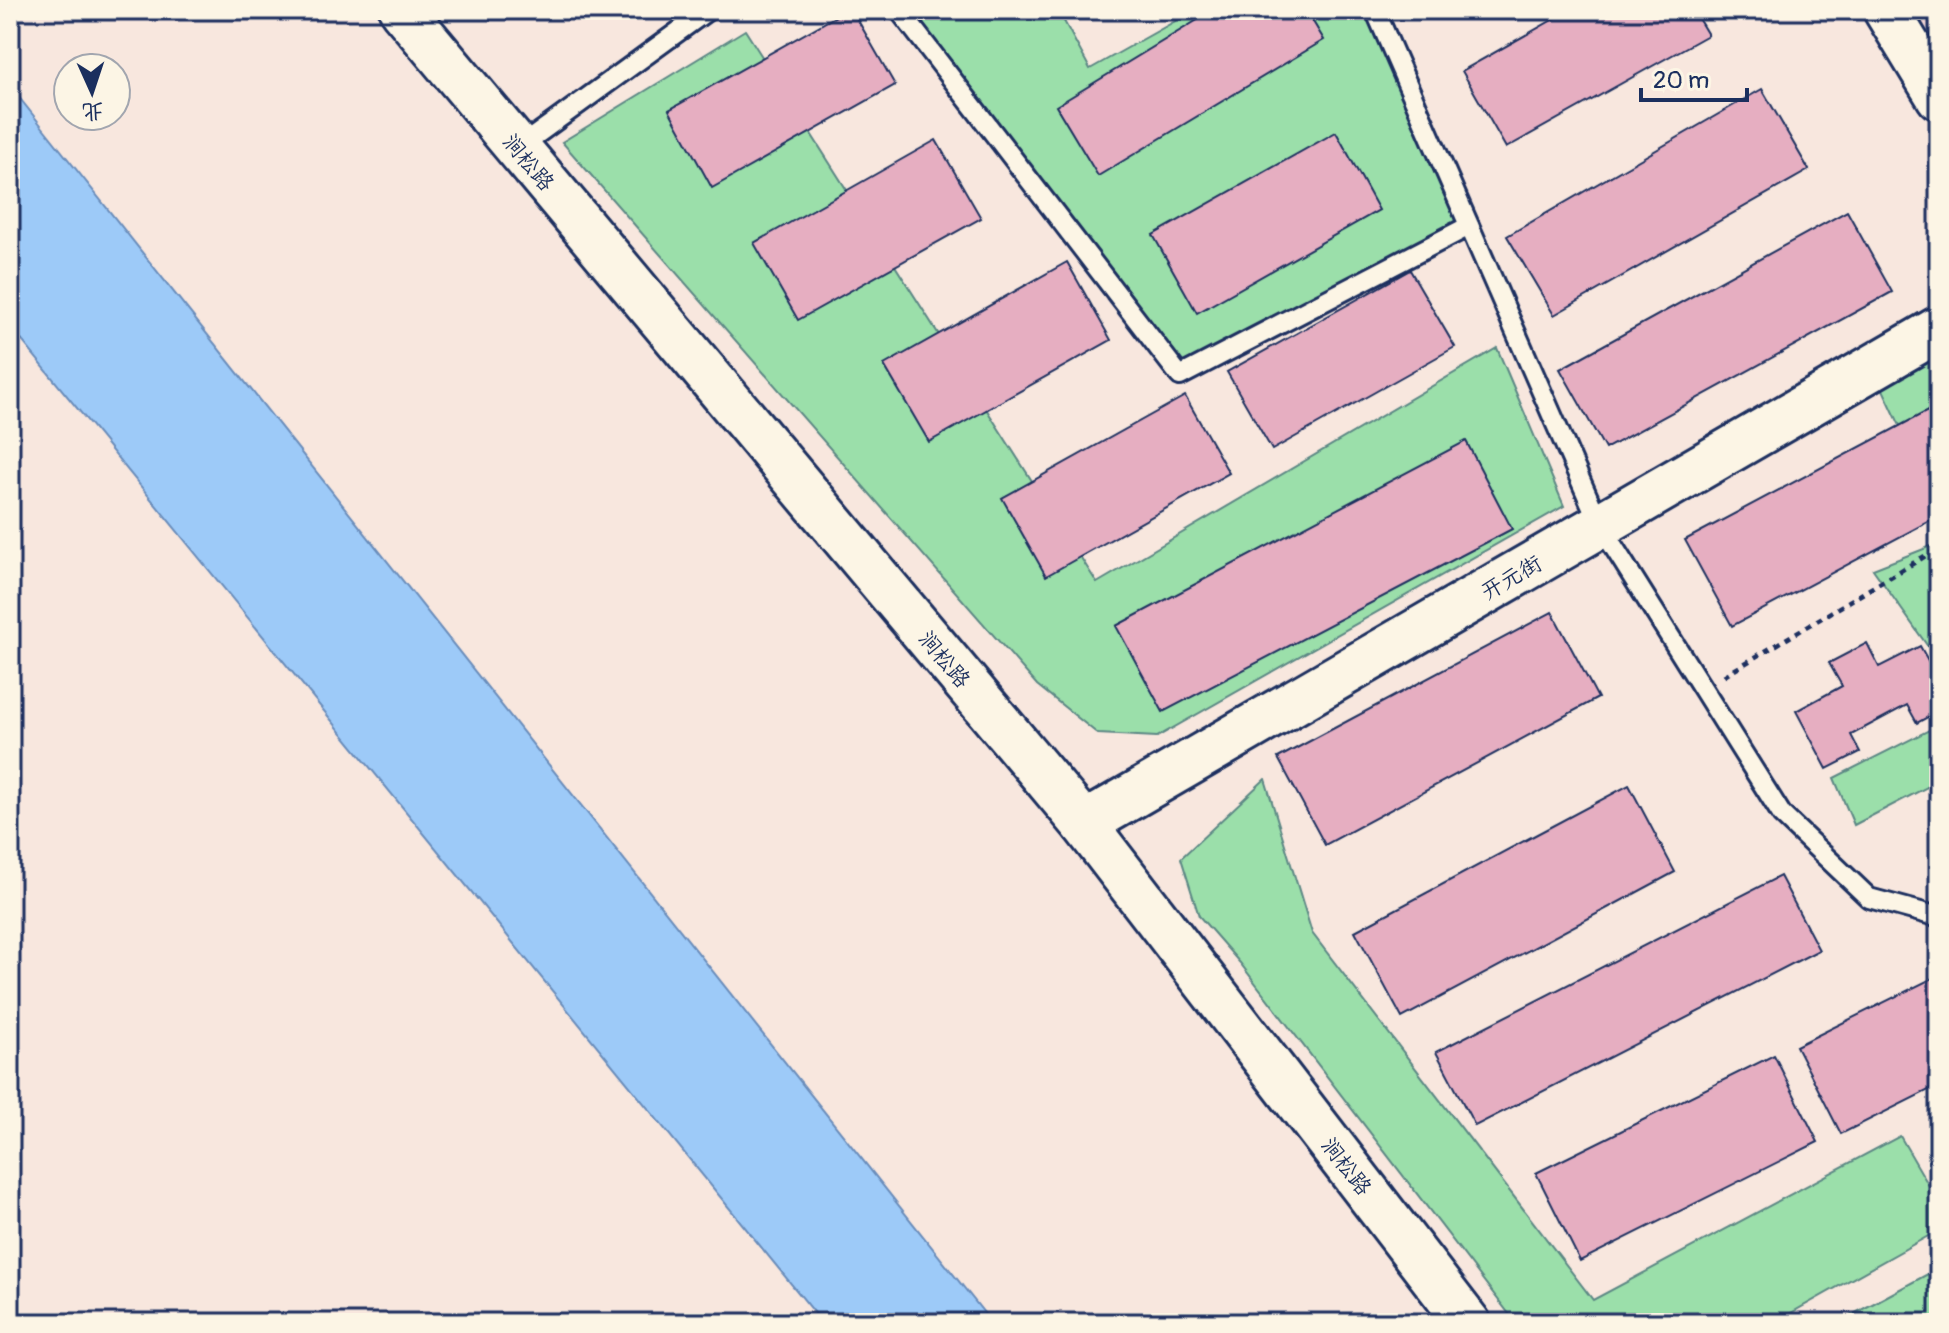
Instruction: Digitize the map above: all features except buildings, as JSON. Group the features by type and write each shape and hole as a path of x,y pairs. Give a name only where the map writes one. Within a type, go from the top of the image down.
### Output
{"street":[{"name":"涧松路","path":"402,10 1084,824 1468,1323"},
{"path":"1886,10 1939,97"},
{"name":"开元街","path":"1084,824 1939,329"}],"lane":[{"path":"518,148 708,10"},
{"path":"899,10 1180,376 1469,226"},
{"path":"1375,10 1600,525 1782,815 1869,898 1939,917"}],"path":[{"path":"1702,689 1937,549 1939,552"}],"shaded area":[{"path":"1886,10 1939,10 1939,97"}],"green space":[{"path":"899,10 1058,10 1090,69 1195,10 1375,10 1469,226 1180,376"},
{"path":"745,30 1097,583 1497,348 1564,506 1157,737 1098,734 1037,685 562,142"},
{"path":"1939,350 1939,509 1879,381"},
{"path":"1939,543 1939,662 1873,569"},
{"path":"1939,725 1939,781 1854,825 1834,778"},
{"path":"1265,779 1312,933 1593,1300 1900,1136 1939,1203 1939,1230 1773,1323 1516,1323 1240,963 1199,916 1181,858"},
{"path":"1939,1268 1939,1323 1837,1323"}],"water":[{"path":"10,86 992,1323 823,1323 10,326"}]}
